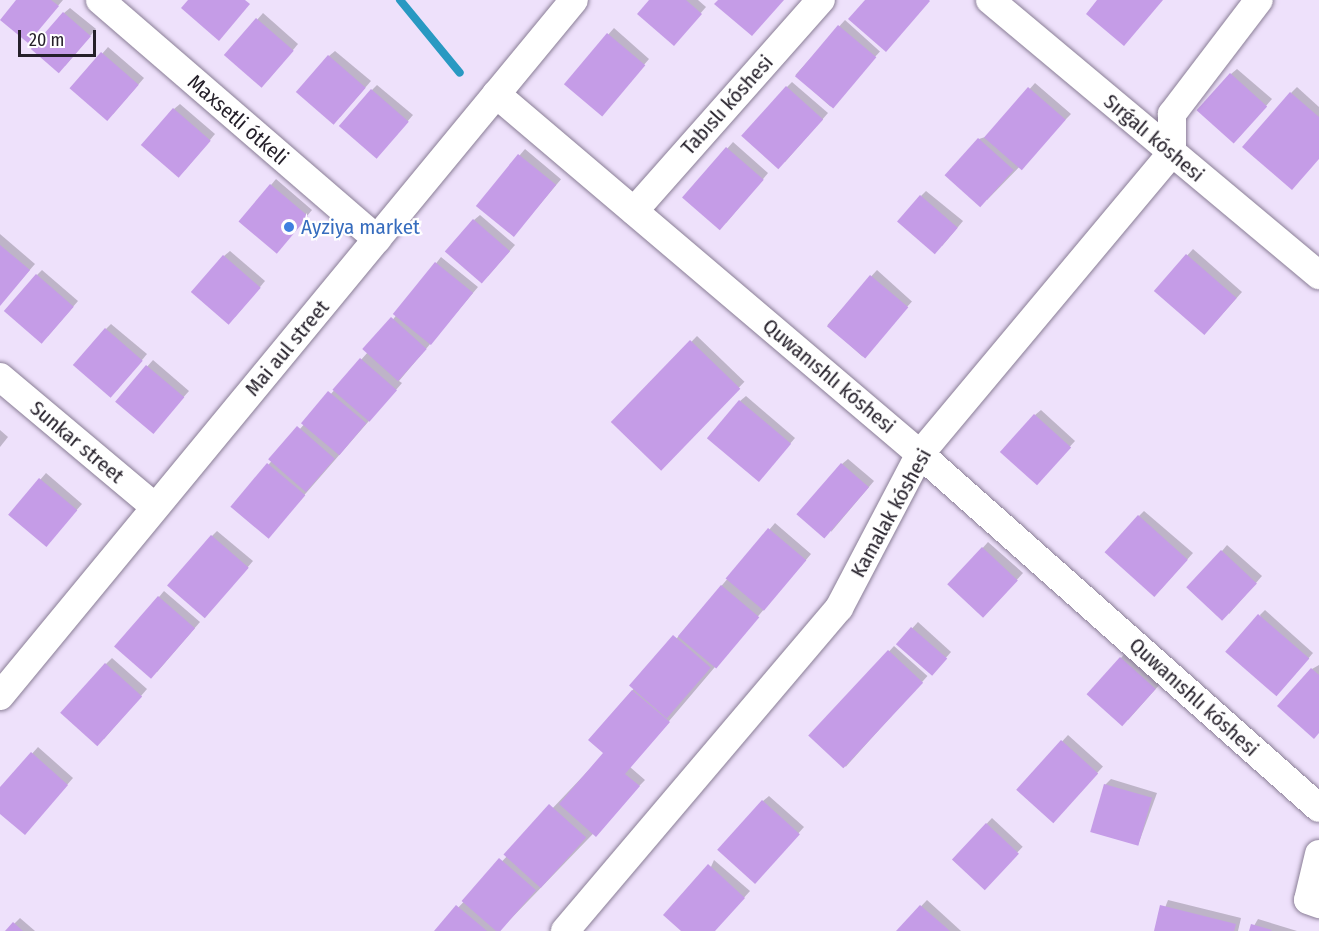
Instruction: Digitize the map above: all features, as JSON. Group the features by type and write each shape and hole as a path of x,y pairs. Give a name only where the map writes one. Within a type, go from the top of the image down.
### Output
{"street":[{"name":"Maxsetli ótkeli","path":"100,0 377,239"},
{"name":"Mai aul street","path":"0,696 574,0"},
{"name":"Tabıslı kóshesi","path":"634,210 820,0"},
{"name":"Sırǵalı kóshesi","path":"990,0 1319,275"},
{"path":"1172,153 1172,114 1259,0"},
{"name":"Quwanıshlı kóshesi","path":"496,94 920,454 1319,808"},
{"name":"Kamalak kóshesi","path":"566,931 839,608 920,454 1172,153"},
{"name":"Sunkar street","path":"0,377 155,507"},
{"path":"1319,854 1308,900 1319,904"}],"building":[{"path":"16,0 51,0 59,6 28,43 0,20"},
{"path":"188,0 245,0 250,4 219,41 181,8"},
{"path":"649,0 686,0 702,14 674,46 637,14"},
{"path":"718,0 784,0 752,36 714,4"},
{"path":"865,0 930,1 886,52 848,19"},
{"path":"1097,0 1163,0 1124,46 1086,14"},
{"path":"63,12 91,36 59,73 31,49"},
{"path":"256,18 294,51 262,88 224,55"},
{"path":"838,25 876,57 833,108 795,76"},
{"path":"607,33 645,65 602,116 564,84"},
{"path":"101,52 139,85 107,121 70,88"},
{"path":"328,55 366,88 334,125 296,92"},
{"path":"1230,73 1267,106 1234,144 1197,110"},
{"path":"786,86 823,119 778,169 741,136"},
{"path":"1028,87 1066,120 1022,170 984,138"},
{"path":"371,89 409,122 377,159 339,126"},
{"path":"1290,92 1319,117 1319,159 1292,190 1242,147"},
{"path":"173,108 211,141 179,178 141,145"},
{"path":"978,138 1014,170 980,207 945,175"},
{"path":"726,147 764,180 720,230 682,198"},
{"path":"518,154 556,185 514,237 476,206"},
{"path":"270,184 308,216 277,254 239,222"},
{"path":"920,195 958,228 935,254 897,221"},
{"path":"473,219 510,251 482,284 445,251"},
{"path":"0,245 30,270 0,306"},
{"path":"1186,254 1237,298 1204,335 1154,291"},
{"path":"223,255 261,288 229,325 191,292"},
{"path":"435,262 473,293 431,345 393,314"},
{"path":"36,274 74,307 42,344 4,311"},
{"path":"870,275 908,307 865,358 827,326"},
{"path":"391,317 427,349 398,381 362,349"},
{"path":"105,328 143,361 111,398 73,365"},
{"path":"690,340 740,389 661,471 611,422"},
{"path":"360,358 397,390 369,422 332,390"},
{"path":"146,365 184,397 153,434 115,402"},
{"path":"328,391 366,423 339,455 301,423"},
{"path":"739,400 791,444 759,482 707,438"},
{"path":"1034,414 1071,447 1037,485 1000,452"},
{"path":"297,426 335,459 306,492 268,459"},
{"path":"267,463 305,495 269,539 230,507"},
{"path":"841,463 869,487 824,539 796,514"},
{"path":"39,478 77,510 46,547 8,515"},
{"path":"1138,515 1188,560 1154,597 1105,552"},
{"path":"768,528 806,560 764,611 726,579"},
{"path":"211,535 249,568 205,618 167,586"},
{"path":"982,547 1018,580 983,618 947,584"},
{"path":"1221,550 1257,583 1222,621 1186,587"},
{"path":"721,585 759,617 716,668 678,636"},
{"path":"158,596 195,628 151,679 114,647"},
{"path":"1258,614 1309,659 1277,696 1225,652"},
{"path":"911,627 947,658 932,676 896,644"},
{"path":"673,635 711,668 667,718 629,686"},
{"path":"888,650 923,683 843,768 808,736"},
{"path":"1120,657 1156,689 1122,726 1087,694"},
{"path":"105,663 142,696 97,746 60,713"},
{"path":"1311,668 1319,675 1319,733 1314,739 1277,706"},
{"path":"632,690 670,722 625,774 640,786 596,837 559,804 603,753 588,740"},
{"path":"1061,740 1098,773 1053,823 1016,790"},
{"path":"31,752 68,785 25,835 0,814 0,787"},
{"path":"1104,784 1152,798 1138,846 1090,832"},
{"path":"762,800 800,834 755,884 717,850"},
{"path":"549,804 586,837 541,888 503,855"},
{"path":"986,823 1019,854 985,890 952,860"},
{"path":"499,858 536,890 500,931 496,931 462,901"},
{"path":"708,864 745,898 715,931 681,931 663,915"},
{"path":"456,905 487,931 434,931"},
{"path":"920,905 950,931 896,931"},
{"path":"1160,905 1236,924 1234,931 1154,931"},
{"path":"13,922 23,931 5,931"},
{"path":"1251,924 1272,930 1249,931"}],"waterway":[{"path":"400,0 460,73"}],"place":[{"name":"Ayziya market","path":"289,227"}]}
